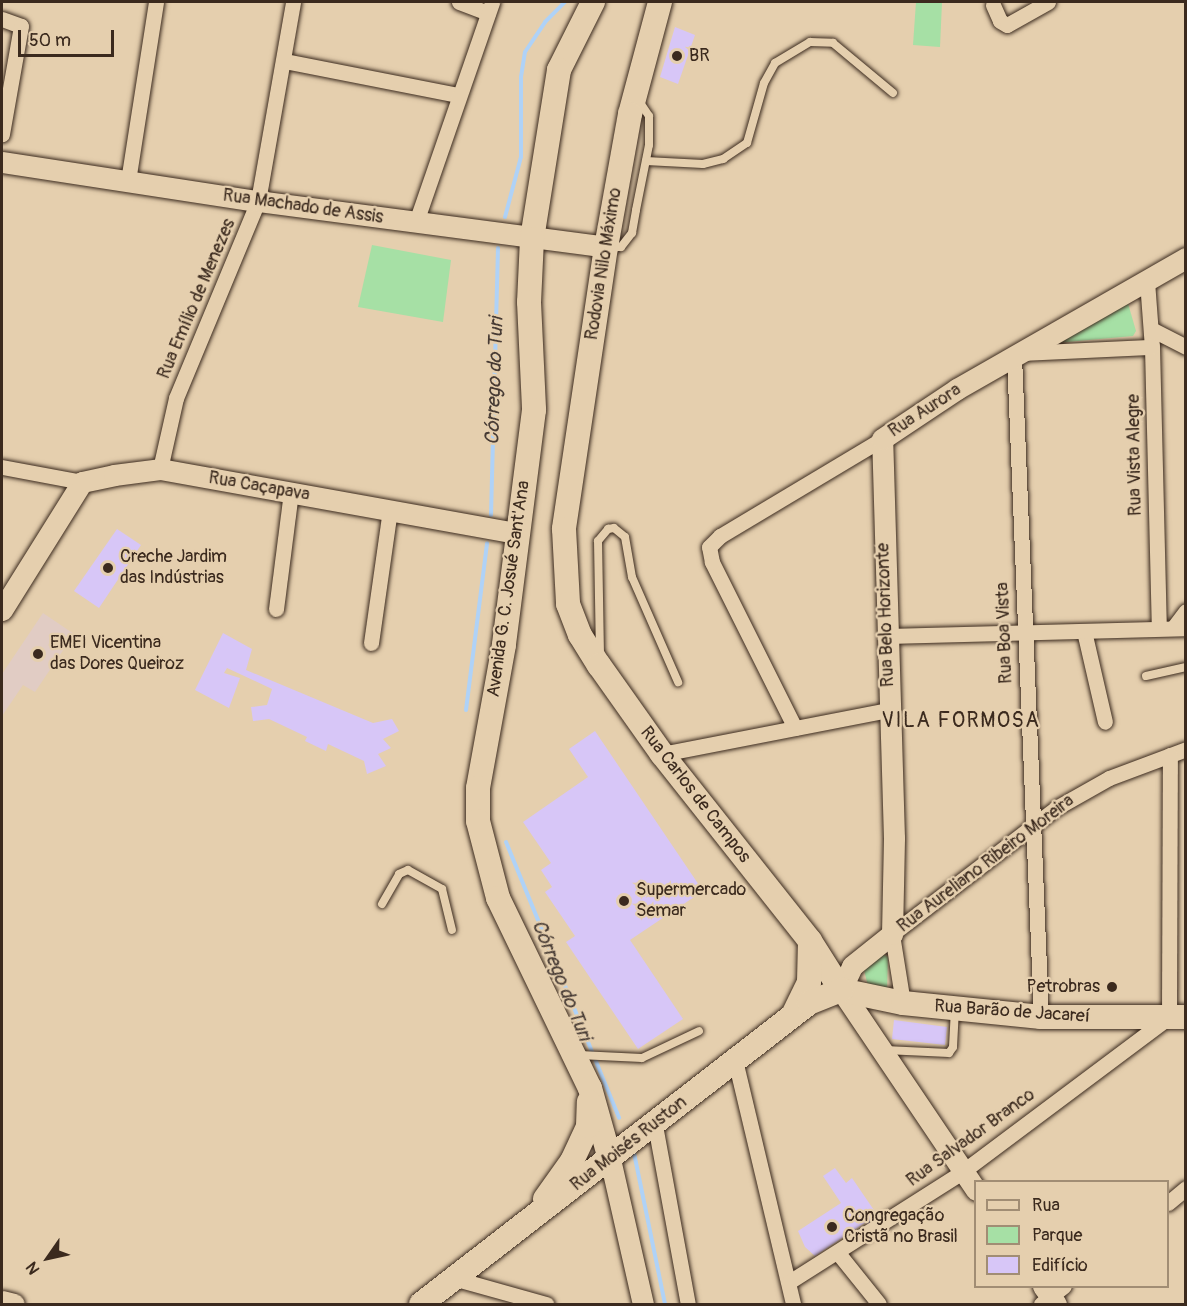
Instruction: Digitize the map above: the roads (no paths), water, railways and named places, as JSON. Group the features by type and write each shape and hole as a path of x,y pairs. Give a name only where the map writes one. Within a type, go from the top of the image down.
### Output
{"main road":[{"name":"Avenida G. C. Josué Sant'Ana","path":"593,2 559,70 532,238 529,302 534,410 504,645 478,788 478,821 498,898 582,1055 610,1158"},
{"name":"Rodovia Nilo Máximo","path":"564,529 606,247 635,94 660,2"},
{"name":"Rua Carlos de Campos","path":"564,529 568,604 599,665 662,754 810,941 841,990"},
{"path":"793,1015 809,982 810,941"},
{"name":"Rua Barão de Jacareí","path":"841,990 903,1003 1041,1017 1177,1017"},
{"name":"Rua Moisés Ruston","path":"421,1305 809,1003 841,990"},
{"path":"538,1213 572,1161 588,1126 590,1088"}],"street":[{"path":"128,181 156,2"},
{"name":"Rua Emílio de Menezes","path":"160,469 176,398 258,201 285,61 293,2"},
{"path":"416,222 490,7 459,2"},
{"path":"995,3 1000,21 1007,25 1048,2"},
{"path":"2,19 21,26 2,134"},
{"path":"285,61 459,95"},
{"name":"Rua Machado de Assis","path":"2,162 258,201 606,247"},
{"name":"Rua Aurora","path":"795,728 712,562 710,547 720,536 882,440 1017,355 1185,258"},
{"name":"Rua Vista Alegre","path":"1146,282 1173,628"},
{"path":"1151,329 1185,347"},
{"path":"1017,355 1152,347"},
{"name":"Rua Boa Vista","path":"1017,355 1030,826 1041,1017"},
{"name":"Rua Belo Horizonte","path":"882,440 892,934 896,971 903,1003"},
{"name":"Rua Caçapava","path":"2,467 82,482 160,469 517,533"},
{"path":"2,610 8,587 82,482"},
{"path":"276,609 291,492"},
{"path":"370,643 390,509"},
{"path":"885,636 1173,628 1185,611"},
{"path":"1083,631 1105,722"},
{"path":"662,754 888,710"},
{"name":"Rua Aureliano Ribeiro Moreira","path":"841,990 852,966 1030,826 1085,790 1185,749"},
{"path":"1170,755 1177,1017"},
{"name":"Rua Carlos de Campos","path":"841,990 974,1189"},
{"name":"Rua Salvador Branco","path":"789,1282 838,1253 962,1172 1177,1017"},
{"path":"735,1060 793,1305"},
{"path":"655,1125 688,1305"},
{"path":"610,1158 643,1305"},
{"path":"1169,1201 1185,1188"},
{"path":"838,1253 879,1305"},
{"path":"453,1278 546,1305"},
{"path":"2,1301 14,1305"}],"lane":[{"path":"646,161 703,164 723,159 747,143 764,82 775,63 810,42 833,43 893,93"},
{"path":"606,247 621,247 632,233 646,161 649,116 635,94"},
{"path":"599,665 602,617 598,541 608,529 615,528 625,537 632,577 678,682"},
{"path":"1146,676 1185,667"},
{"path":"382,904 399,874 408,870 442,889 452,930"},
{"path":"880,1049 949,1053 953,1047 955,1010"},
{"path":"582,1055 642,1058 699,1031"}],"waterway":[{"name":"Córrego do Turi","path":"505,217 521,157 521,77 525,52 545,22 565,2"},
{"name":"Córrego do Turi","path":"491,515 498,248"},
{"name":"Córrego do Turi","path":"466,710 487,543"},
{"name":"Córrego do Turi","path":"506,842 619,1118"},
{"name":"Córrego do Turi","path":"634,1153 665,1304"}],"place":[{"name":"BR","path":"677,56"},
{"name":"Creche Jardim das Indústrias","path":"108,568"},
{"name":"EMEI Vicentina das Dores Queiroz","path":"38,654"},
{"name":"Supermercado Semar","path":"624,901"},
{"name":"Petrobras","path":"1112,987"},
{"name":"Congregação Cristã no Brasil","path":"832,1227"}],"district":[{"name":"VILA FORMOSA","path":"961,721"}]}
